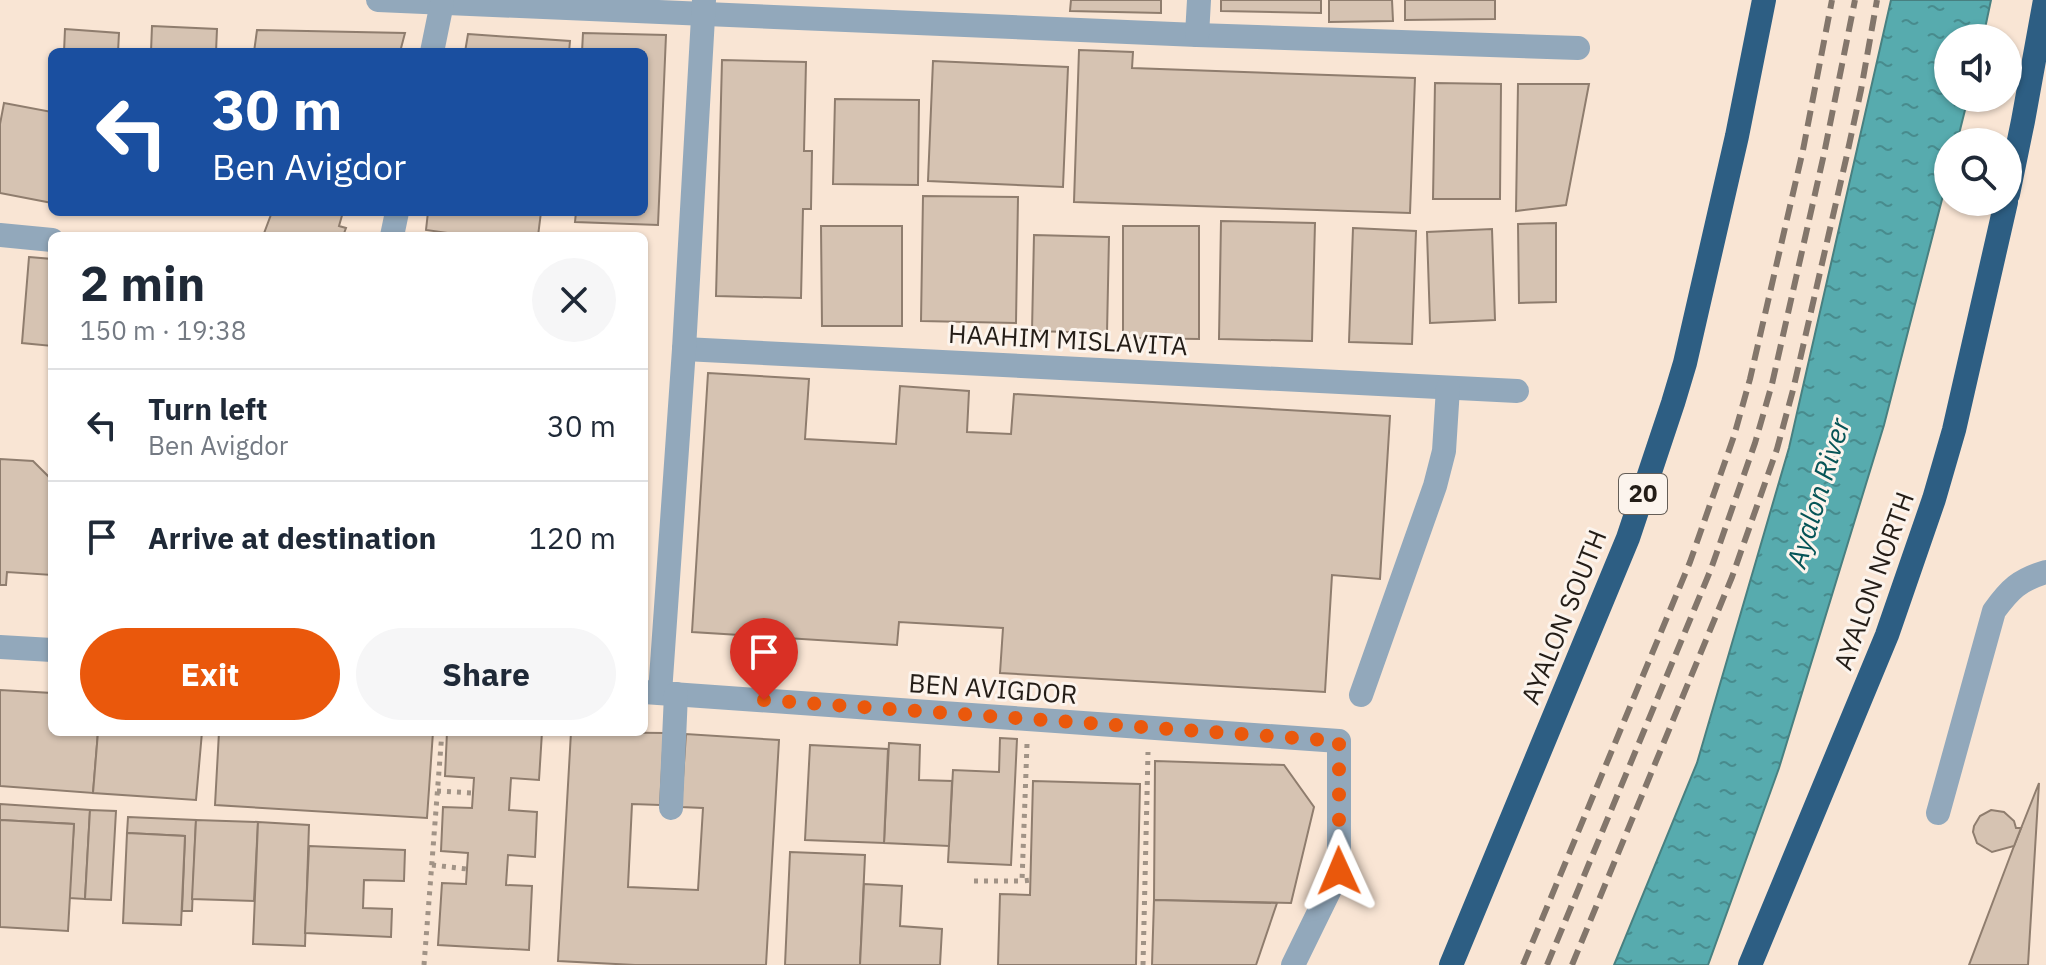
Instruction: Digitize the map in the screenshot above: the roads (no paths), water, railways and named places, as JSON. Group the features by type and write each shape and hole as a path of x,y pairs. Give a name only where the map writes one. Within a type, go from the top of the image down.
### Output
{"highway":[{"name":"AYALON SOUTH","path":"1451,965 1628,538 1664,431 1685,363 1737,136 1764,0"},
{"path":"2021,128 2045,0"},
{"name":"AYALON NORTH","path":"1750,965 1887,635 1934,499 1954,430 2003,216"}],"street":[{"path":"378,0 704,7 1197,35 1578,48"},
{"path":"1197,35 1199,0"},
{"path":"433,48 442,3"},
{"path":"671,808 660,693 704,7"},
{"path":"0,235 48,240"},
{"name":"HAAHIM MISLAVITA","path":"684,349 1517,391"},
{"path":"1361,695 1435,486 1444,451 1448,388"},
{"path":"1938,813 1994,611 2008,591 2026,578 2046,572"},
{"path":"0,647 48,650"},
{"name":"BEN AVIGDOR","path":"660,693 1339,741 1339,871 1293,965"}],"water":[{"name":"Ayalon River","path":"1891,0 1991,0 1986,24 1934,24 1934,112 1964,112 1960,128 1934,128 1934,216 1938,216 1884,425 1779,768 1708,965 1614,965 1697,763 1789,448"}],"railway":[{"path":"1523,965 1690,562 1734,436 1803,150 1832,0"},
{"path":"1547,965 1711,569 1755,443 1772,384 1824,154 1855,0"},
{"path":"1572,965 1732,577 1777,449 1846,159 1877,0"}]}
